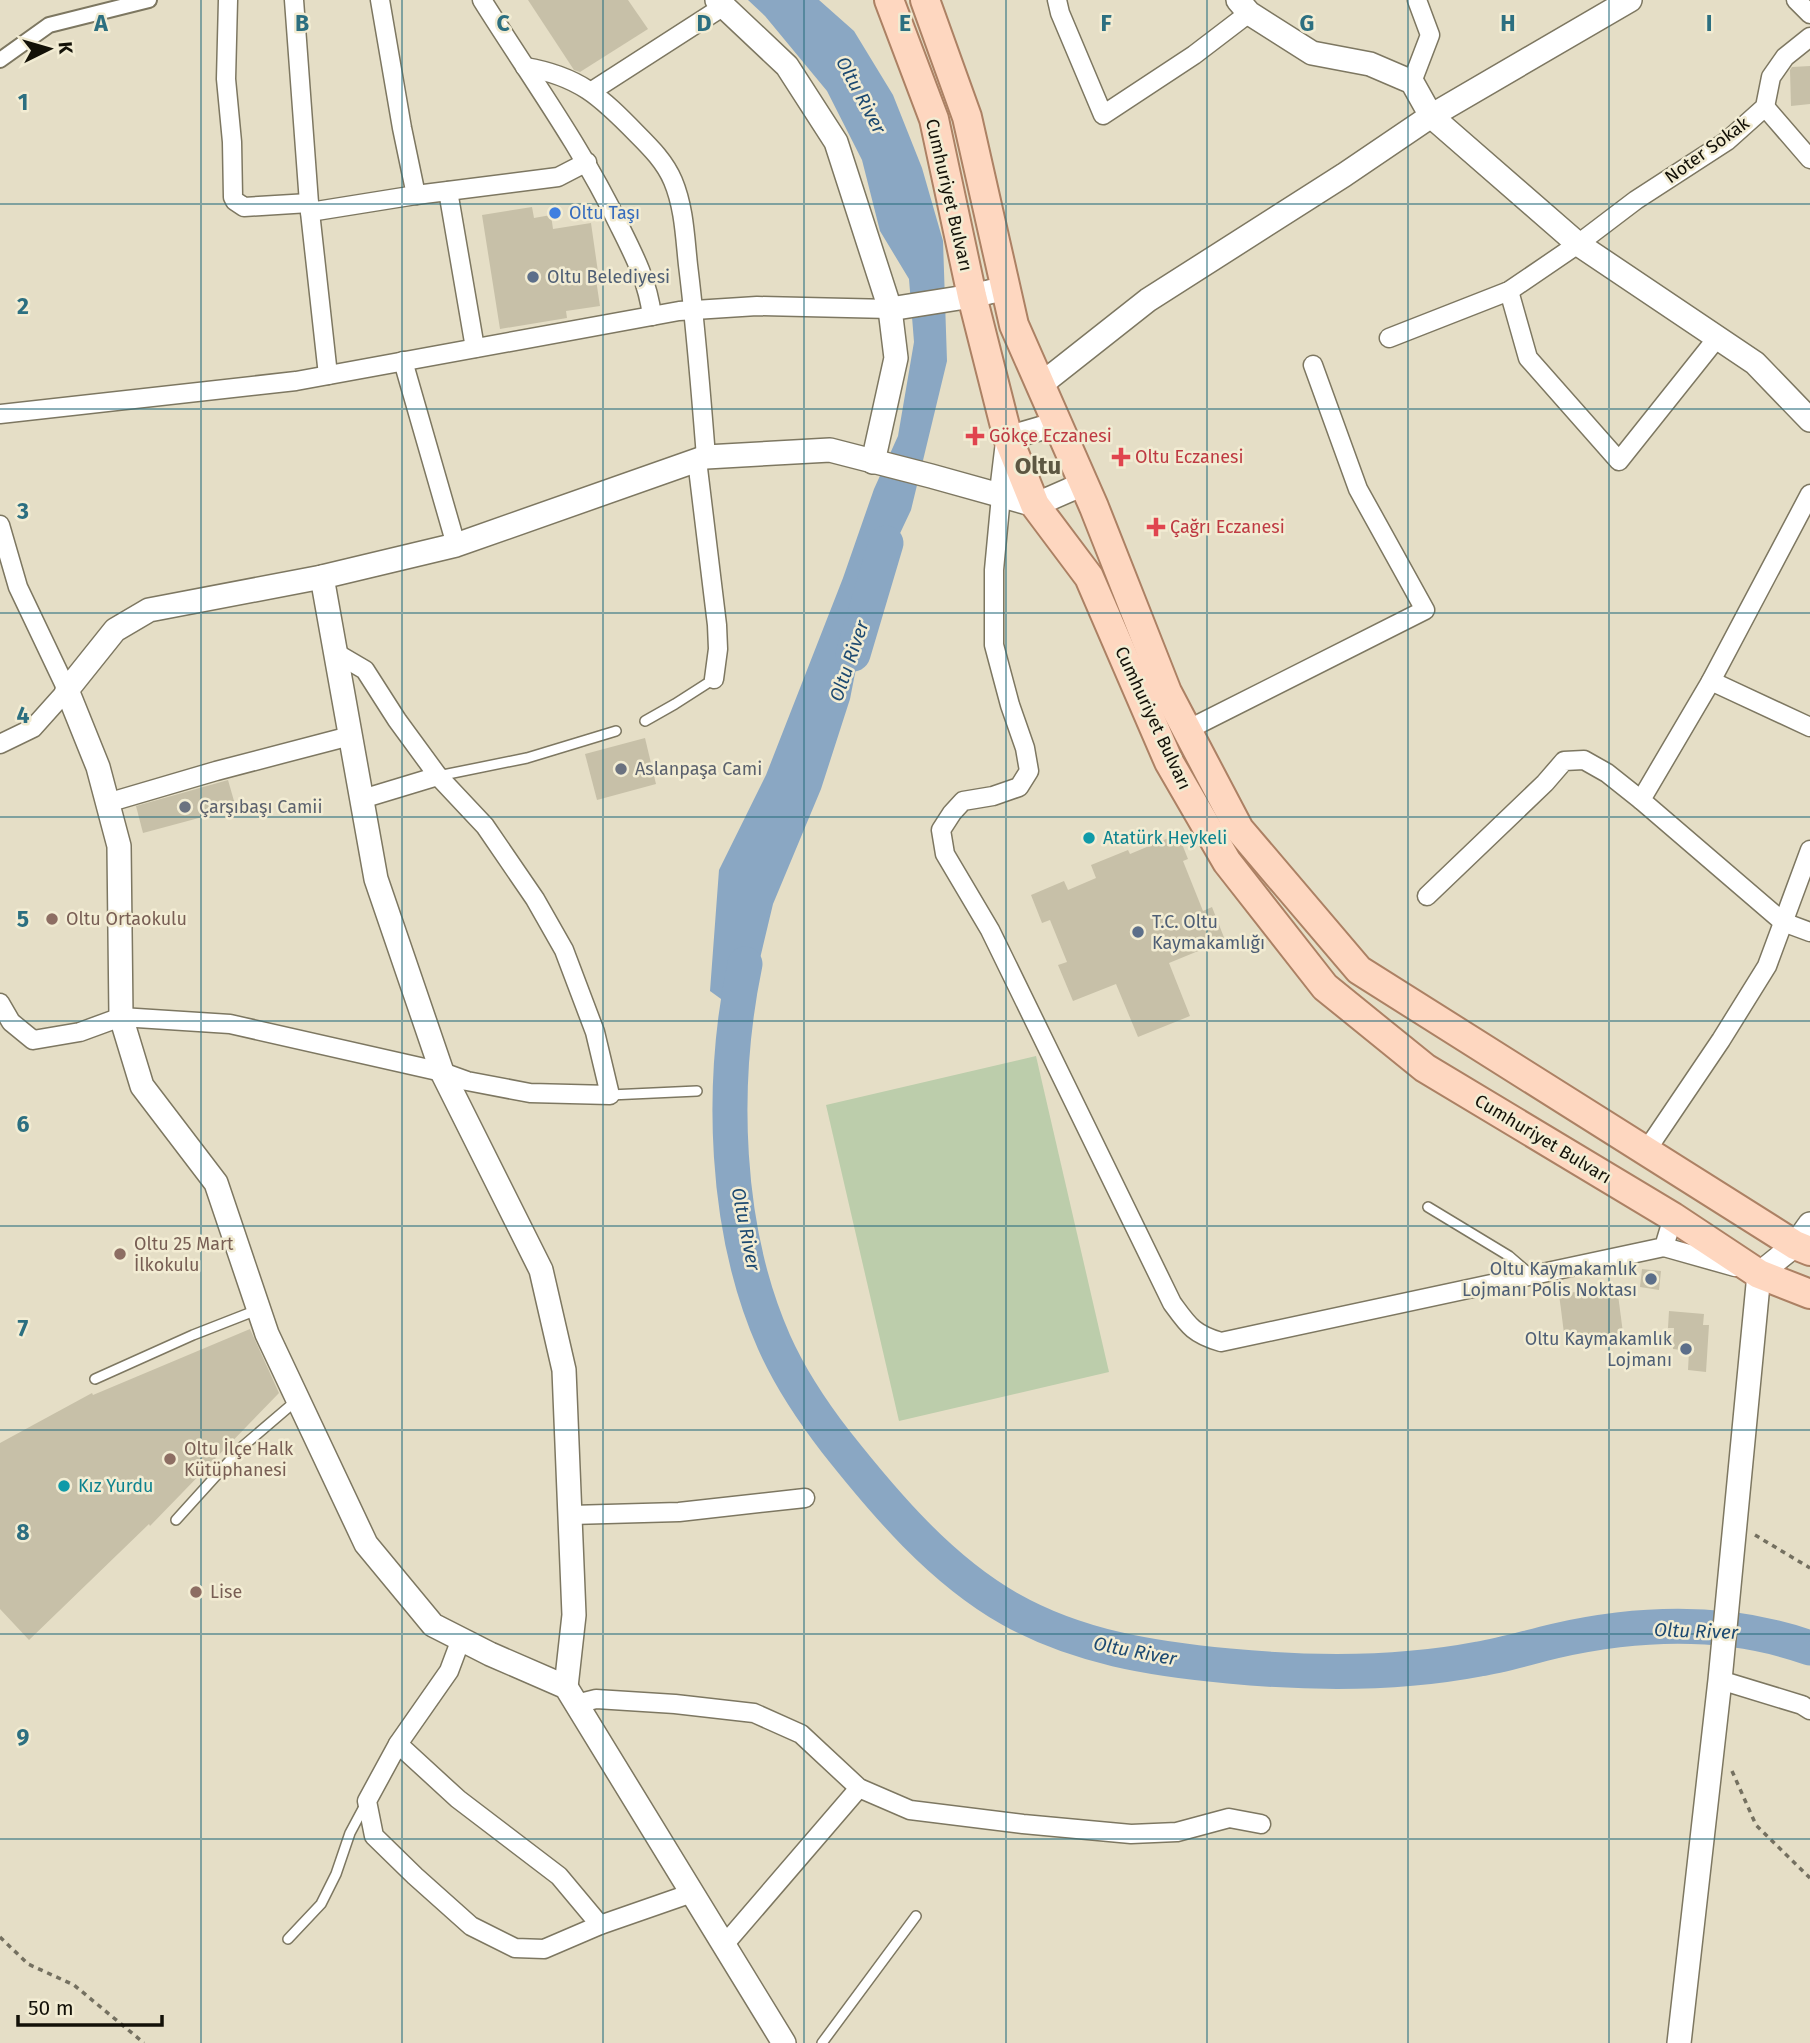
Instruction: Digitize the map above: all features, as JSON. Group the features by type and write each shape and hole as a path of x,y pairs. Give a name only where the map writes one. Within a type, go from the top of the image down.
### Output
{"main road":[{"name":"Cumhuriyet Bulvarı","path":"889,0 934,119 960,298 1008,438 1035,505 1089,577 1169,762 1227,862 1325,987 1425,1068 1673,1217 1759,1274 1810,1294"},
{"name":"Cumhuriyet Bulvarı","path":"925,0 967,117 1014,325 1083,484 1167,692 1239,829 1359,970 1646,1151 1805,1240"}],"street":[{"path":"0,60 49,25 149,0"},
{"path":"228,0 226,79 232,142 233,197 244,207 309,208 558,177 587,162"},
{"path":"295,0 309,208 328,375"},
{"path":"380,0 416,195"},
{"path":"482,0 587,162 638,262 648,291 652,316"},
{"path":"1057,0 1103,115 1194,55 1244,6 1312,52 1370,65 1412,82 1432,116 1578,244 1755,363 1810,421"},
{"path":"1412,82 1430,35 1417,0"},
{"path":"1039,386 1148,300 1432,116 1630,0"},
{"path":"1796,0 1810,14"},
{"path":"592,91 721,3 787,66 835,142 890,309 897,358 873,462"},
{"name":"Noter Sokak","path":"1389,338 1509,291 1636,200 1727,141 1765,107 1771,77 1785,57 1810,37"},
{"path":"526,67 560,75 592,91 606,102 653,150 673,181 681,205 694,310 702,459 718,625 714,679"},
{"path":"1765,107 1810,159"},
{"path":"448,191 475,348"},
{"path":"0,414 296,381 694,310 757,306 890,309 1006,288"},
{"path":"1509,291 1528,358 1619,461 1717,338"},
{"path":"402,361 456,545"},
{"path":"1187,730 1424,610 1358,489 1313,365"},
{"path":"1056,424 1008,438 994,570 994,645 1025,748 1029,771 1019,787 993,796 963,801 941,830 945,854 990,930 1172,1303 1187,1324 1203,1337 1221,1342 1664,1247 1759,1274"},
{"path":"0,744 33,728 115,630 149,610 322,577 456,545 702,459 830,450 1035,505 1083,484"},
{"path":"1641,800 1711,681 1810,494"},
{"path":"0,524 18,587 67,690 97,767 119,846 121,1017 142,1086 216,1183 267,1334 366,1544 433,1625 571,1696 754,1713 801,1734 859,1788 910,1810 1131,1834 1177,1832 1229,1818 1261,1824"},
{"path":"322,577 376,879 442,1072 541,1270 564,1370 574,1615 571,1696 784,2043"},
{"path":"0,587 18,587"},
{"path":"0,1003 6,1024 33,1040 80,1032 121,1017 230,1024 442,1072 467,1081 530,1093 610,1094 595,1032 564,950 536,899 485,826 438,776 365,670 336,653"},
{"path":"1711,681 1810,727"},
{"path":"107,803 350,736"},
{"path":"1427,896 1545,783 1564,761 1584,760 1607,773 1641,800 1783,922 1810,932"},
{"path":"362,799 438,776"},
{"path":"1646,1151 1721,1040 1766,966 1810,850"},
{"path":"1664,1247 1673,1217"},
{"path":"1679,2043 1720,1680 1759,1274 1805,1240"},
{"path":"571,1515 679,1512 805,1497"},
{"path":"461,1639 449,1671 398,1744 367,1801 374,1836 471,1926 515,1948 544,1949 600,1925 692,1893"},
{"path":"1720,1680 1802,1705 1810,1710"},
{"path":"398,1744 458,1799 559,1875 600,1925"},
{"path":"724,1945 859,1788"}],"lane":[{"path":"645,720 714,679"},
{"path":"438,776 527,758 616,731"},
{"path":"610,1094 697,1091"},
{"path":"1428,1207 1509,1255 1531,1275"},
{"path":"95,1379 259,1309"},
{"path":"176,1520 242,1447 298,1399"},
{"path":"288,1939 321,1904 336,1874 350,1833 367,1801"},
{"path":"822,2043 916,1916"}],"path":[{"path":"1734,1523 1810,1568"},
{"path":"1731,1769 1756,1825 1810,1878"},
{"path":"0,1937 28,1964 74,1985 144,2043"}],"green space":[{"path":"1036,1056 1109,1372 899,1421 826,1105"}],"water":[{"path":"748,0 819,0 854,31 893,95 922,168 943,241 947,361 911,510 870,597 850,699 821,789 773,904 746,1017 710,991 719,870 766,775 843,578 874,489 898,436 914,342 909,279 880,231 862,160 827,91 765,16"}],"building":[{"path":"528,0 628,0 648,29 580,72 574,70"},
{"path":"1810,66 1810,104 1791,106 1790,70 1792,67"},
{"name":"Oltu Belediyesi","path":"532,207 534,218 551,215 553,229 591,223 600,306 566,311 567,318 500,329 482,215"},
{"name":"Aslanpaşa Cami","path":"645,738 656,784 597,800 585,754"},
{"name":"Çarşıbaşı Camii","path":"228,780 236,808 143,833 136,806"},
{"name":"T.C. Oltu Kaymakamlığı","path":"1178,834 1188,859 1183,861 1203,911 1212,907 1225,940 1169,963 1190,1016 1138,1037 1116,984 1073,1001 1058,965 1067,962 1050,920 1042,923 1031,895 1064,881 1068,890 1096,878 1091,865 1128,850 1130,854"},
{"name":"Oltu Kaymakamlık Lojmanı Polis Noktası","path":"1642,1269 1661,1271 1659,1290 1640,1287"},
{"path":"1617,1287 1623,1333 1565,1341 1559,1294"},
{"name":"Oltu Kaymakamlık Lojmanı","path":"1669,1311 1704,1314 1703,1325 1709,1325 1706,1372 1688,1370 1689,1351 1673,1349 1674,1328 1668,1328"},
{"path":"250,1329 279,1393 150,1526 149,1524 29,1640 0,1609 0,1443 92,1393 93,1395"}],"waterway":[{"name":"Oltu River","path":"853,654 886,543"},
{"name":"Oltu River","path":"745,964 732,1058 731,1156 736,1204 757,1298 787,1368 836,1442 894,1512 938,1555 985,1593 1036,1622 1089,1642 1144,1655 1260,1669 1354,1672 1417,1668 1488,1657 1587,1635 1651,1627 1683,1626 1747,1632 1810,1648"}],"place":[{"name":"Oltu Taşı","path":"555,213"},
{"name":"Oltu Belediyesi","path":"533,277"},
{"name":"Gökçe Eczanesi","path":"975,436"},
{"name":"Oltu Eczanesi","path":"1121,457"},
{"name":"Çağrı Eczanesi","path":"1156,527"},
{"name":"Aslanpaşa Cami","path":"621,769"},
{"name":"Çarşıbaşı Camii","path":"185,807"},
{"name":"Atatürk Heykeli","path":"1089,838"},
{"name":"Oltu Ortaokulu","path":"52,919"},
{"name":"T.C. Oltu Kaymakamlığı","path":"1138,932"},
{"name":"Oltu 25 Mart İlkokulu","path":"120,1254"},
{"name":"Oltu Kaymakamlık Lojmanı Polis Noktası","path":"1651,1279"},
{"name":"Oltu Kaymakamlık Lojmanı","path":"1686,1349"},
{"name":"Oltu İlçe Halk Kütüphanesi","path":"170,1459"},
{"name":"Kız Yurdu","path":"64,1486"},
{"name":"Lise","path":"196,1592"}],"district":[{"name":"Oltu","path":"1038,466"}]}
